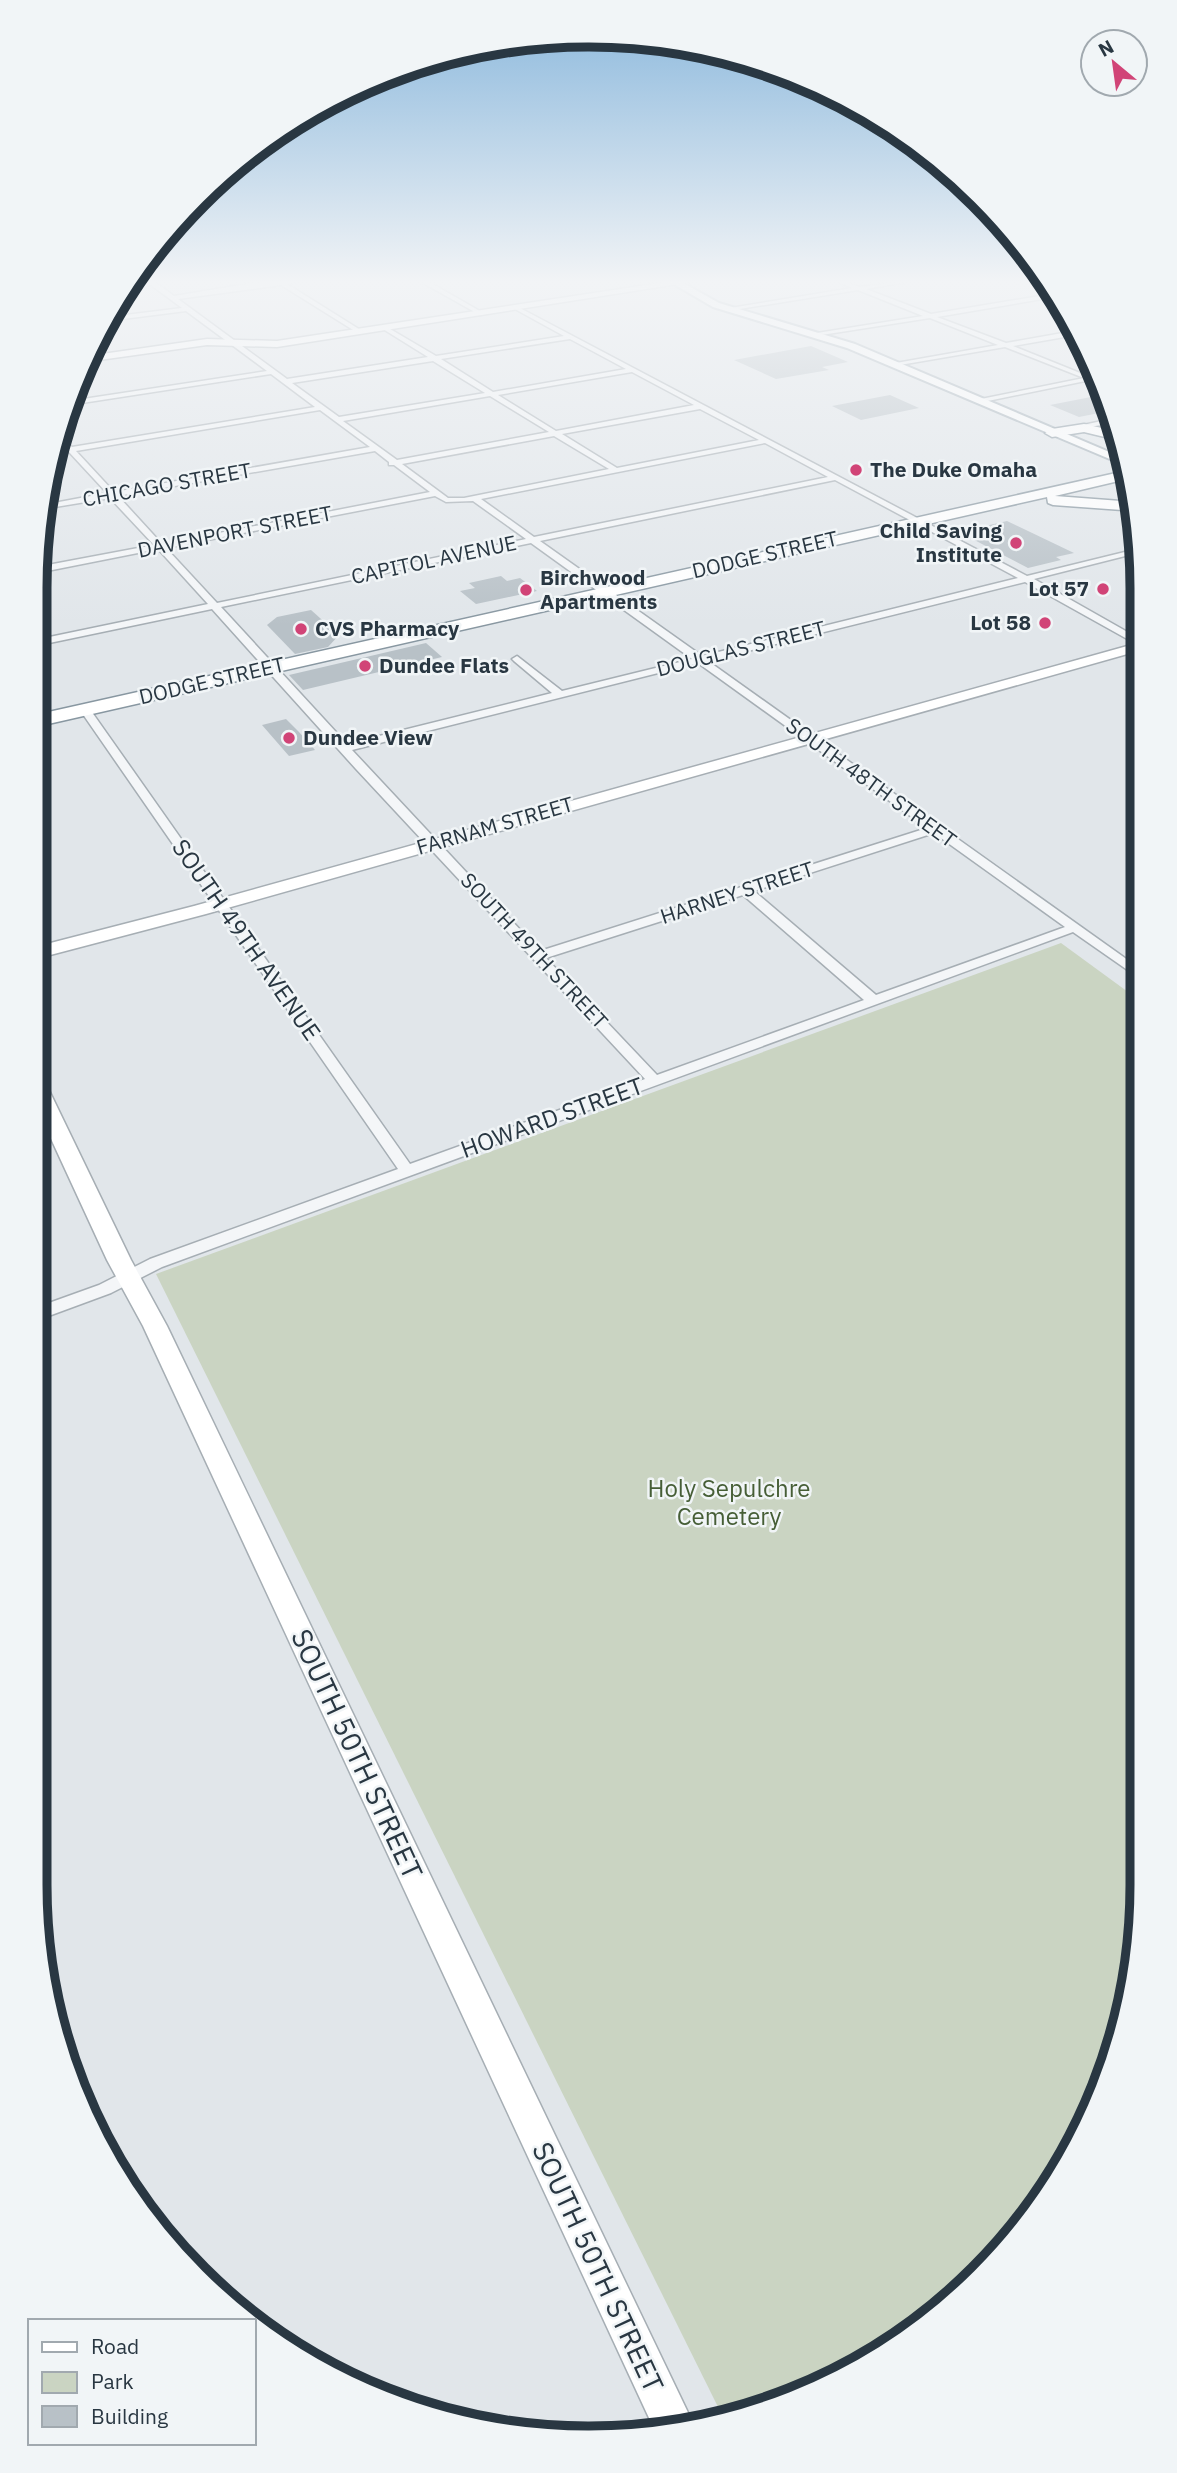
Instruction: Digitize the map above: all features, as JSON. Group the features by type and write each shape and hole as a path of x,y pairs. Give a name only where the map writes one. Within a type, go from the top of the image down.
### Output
{"highway":[{"path":"1052,433 1103,425"},
{"path":"1052,433 1108,437"},
{"path":"1104,454 1100,444 1109,441"},
{"name":"DODGE STREET","path":"47,718 1118,477"},
{"path":"1089,483 1082,491 1084,496 1109,505"},
{"path":"1018,499 1123,506"}],"main road":[{"path":"963,394 1113,458"},
{"name":"FARNAM STREET","path":"47,950 221,904 1130,649"},
{"name":"FARNAM STREET","path":"954,698 1046,680 1130,656"},
{"name":"SOUTH 50TH STREET","path":"47,1107 155,1326 670,2419"}],"street":[{"path":"81,402 130,394"},
{"path":"301,394 434,494 450,501 766,441"},
{"path":"335,420 489,394"},
{"path":"492,394 615,470"},
{"path":"681,394 1130,638"},
{"path":"978,401 1012,394"},
{"path":"392,463 703,406"},
{"path":"65,451 319,408"},
{"name":"SOUTH 49TH STREET","path":"67,446 655,1081"},
{"name":"CHICAGO STREET","path":"54,505 373,449"},
{"name":"CAPITOL AVENUE","path":"47,641 834,478"},
{"name":"DAVENPORT STREET","path":"48,568 434,494"},
{"name":"SOUTH 48TH STREET","path":"474,498 1130,968"},
{"name":"DOUGLAS STREET","path":"345,748 1129,553"},
{"path":"517,659 559,694"},
{"name":"SOUTH 49TH AVENUE","path":"85,710 407,1171"},
{"name":"HARNEY STREET","path":"539,956 935,829"},
{"path":"745,890 874,1001"},
{"name":"HOWARD STREET","path":"47,1311 105,1289 156,1263 1073,928"}],"green space":[{"name":"Holy Sepulchre Cemetery","path":"1061,943 1130,993 1130,1884 1129,1920 1119,1990 1111,2025 1089,2092 1039,2185 1018,2214 971,2267 918,2314 889,2335 796,2385 719,2409 156,1274"}],"building":[{"path":"890,395 919,408 861,420 832,406"},
{"path":"1091,397 1095,399 1100,413 1079,417 1050,405"},
{"name":"Child Saving Institute","path":"1007,521 1074,553 1056,557 1061,560 1028,568 959,532"},
{"name":"Birchwood Apartments","path":"501,576 507,581 520,578 537,591 476,604 460,591 475,588 469,583"},
{"name":"CVS Pharmacy","path":"311,610 339,635 328,647 295,654 267,625 277,617"},
{"name":"Dundee Flats","path":"426,643 442,657 303,690 289,675"},
{"name":"Dundee View","path":"286,719 315,750 289,756 262,725"}],"place":[{"name":"The Duke Omaha","path":"856,470"},
{"name":"Child Saving Institute","path":"1016,543"},
{"name":"Lot 57","path":"1103,589"},
{"name":"Birchwood Apartments","path":"526,590"},
{"name":"Lot 58","path":"1045,623"},
{"name":"CVS Pharmacy","path":"301,629"},
{"name":"Dundee Flats","path":"365,666"},
{"name":"Dundee View","path":"289,738"}]}
